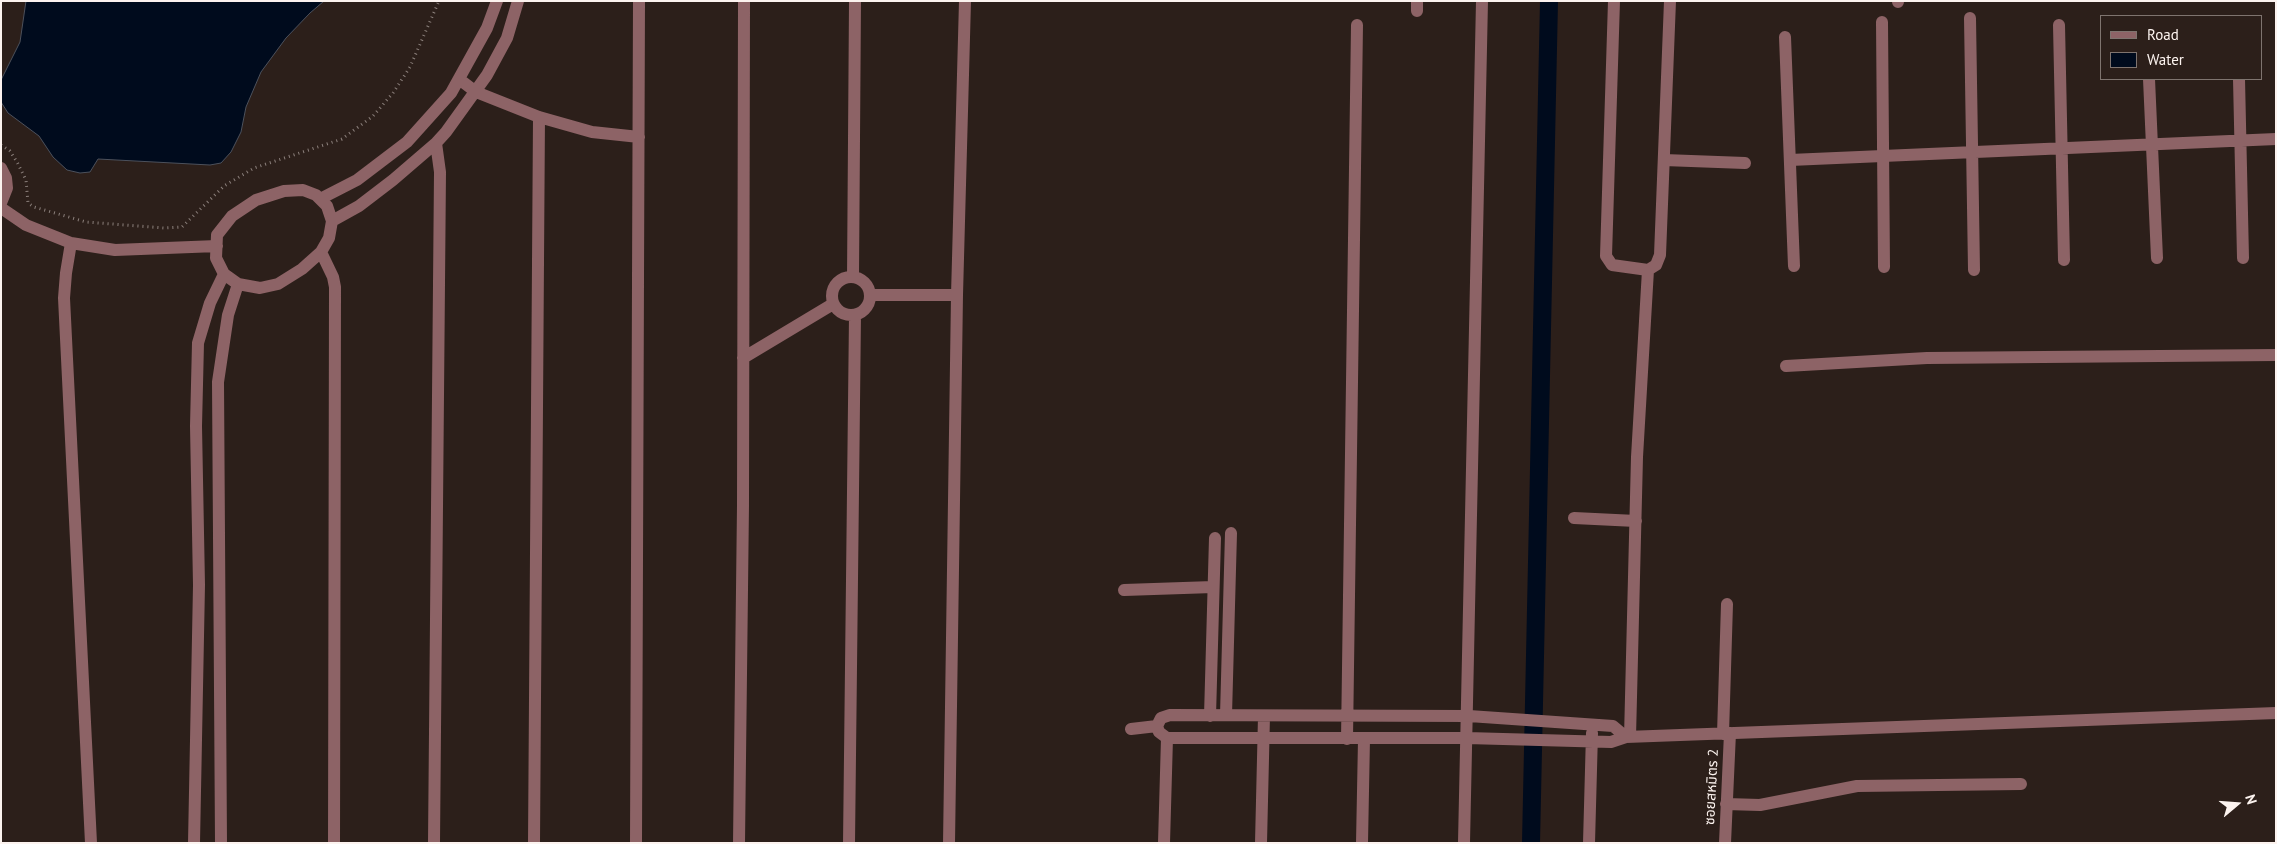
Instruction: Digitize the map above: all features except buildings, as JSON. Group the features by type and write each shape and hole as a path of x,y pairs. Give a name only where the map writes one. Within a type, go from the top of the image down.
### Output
{"street":[{"path":"320,199 357,180 406,142 451,93 487,28 497,1"},
{"path":"332,221 366,201 436,143 476,92 507,38 518,1"},
{"path":"636,843 640,1"},
{"path":"739,843 744,1"},
{"path":"853,277 856,1"},
{"path":"949,843 957,294 965,1"},
{"path":"1464,843 1469,716 1482,1"},
{"path":"1614,1 1606,256 1612,265 1648,270 1656,265 1660,255 1670,1"},
{"path":"1970,18 1974,270"},
{"path":"1882,22 1884,267"},
{"path":"1347,738 1357,25"},
{"path":"2059,25 2064,260"},
{"path":"1785,37 1794,266"},
{"path":"458,79 476,92 539,117 592,132 639,138"},
{"path":"2149,80 2157,258"},
{"path":"2239,80 2243,258"},
{"path":"534,843 539,117"},
{"path":"1790,160 2276,139"},
{"path":"434,843 440,182 436,143"},
{"path":"1664,160 1746,163"},
{"path":"1,168 6,178 7,188 1,203"},
{"path":"304,190 316,194 320,199 327,206 332,221 329,238 321,252 302,269 278,284 260,288 238,284 224,274 216,258 217,235 232,216 256,200 284,191 304,190"},
{"path":"1,208 26,225 72,243 115,250 217,246"},
{"path":"72,243 66,273 64,298 91,843"},
{"path":"321,252 333,277 335,287 334,843"},
{"path":"1628,737 1648,270"},
{"path":"194,843 199,585 196,426 198,343 210,303 224,274"},
{"path":"846,277 853,277 864,283 870,295 866,308 855,315 842,313 833,304 832,297 835,284 846,277"},
{"path":"222,843 218,382 228,315 238,284"},
{"path":"870,295 957,294"},
{"path":"743,358 833,304"},
{"path":"849,843 855,315"},
{"path":"1786,366 1928,358 2276,355"},
{"path":"1574,518 1636,521"},
{"path":"1226,715 1231,533"},
{"path":"1210,716 1215,538"},
{"path":"1124,590 1213,586"},
{"name":"ซอยสหมิตร 2","path":"1725,843 1727,604"},
{"path":"198,650 221,650"},
{"path":"1628,737 1613,726 1469,716 1170,715 1161,718 1157,726 1159,732 1167,738 1467,738 1611,742 1628,737 2276,713"},
{"path":"1261,843 1264,716"},
{"path":"1588,843 1592,725"},
{"path":"1131,729 1157,726"},
{"path":"1164,843 1167,738"},
{"path":"1362,843 1364,739"},
{"path":"1726,804 1760,805 1857,786 2021,784"}],"path":[{"path":"1,146 10,151 26,180 28,204 34,207 86,222 164,228 182,227 224,186 254,168 342,139 373,116 393,93 410,67 439,1"}],"water":[{"path":"26,1 324,1 286,38 261,72 246,107 241,132 231,152 221,163 210,165 98,159 90,172 80,173 67,170 53,157 39,136 8,113 1,102 1,80 20,42"}],"waterway":[{"path":"1531,843 1549,1"}]}
